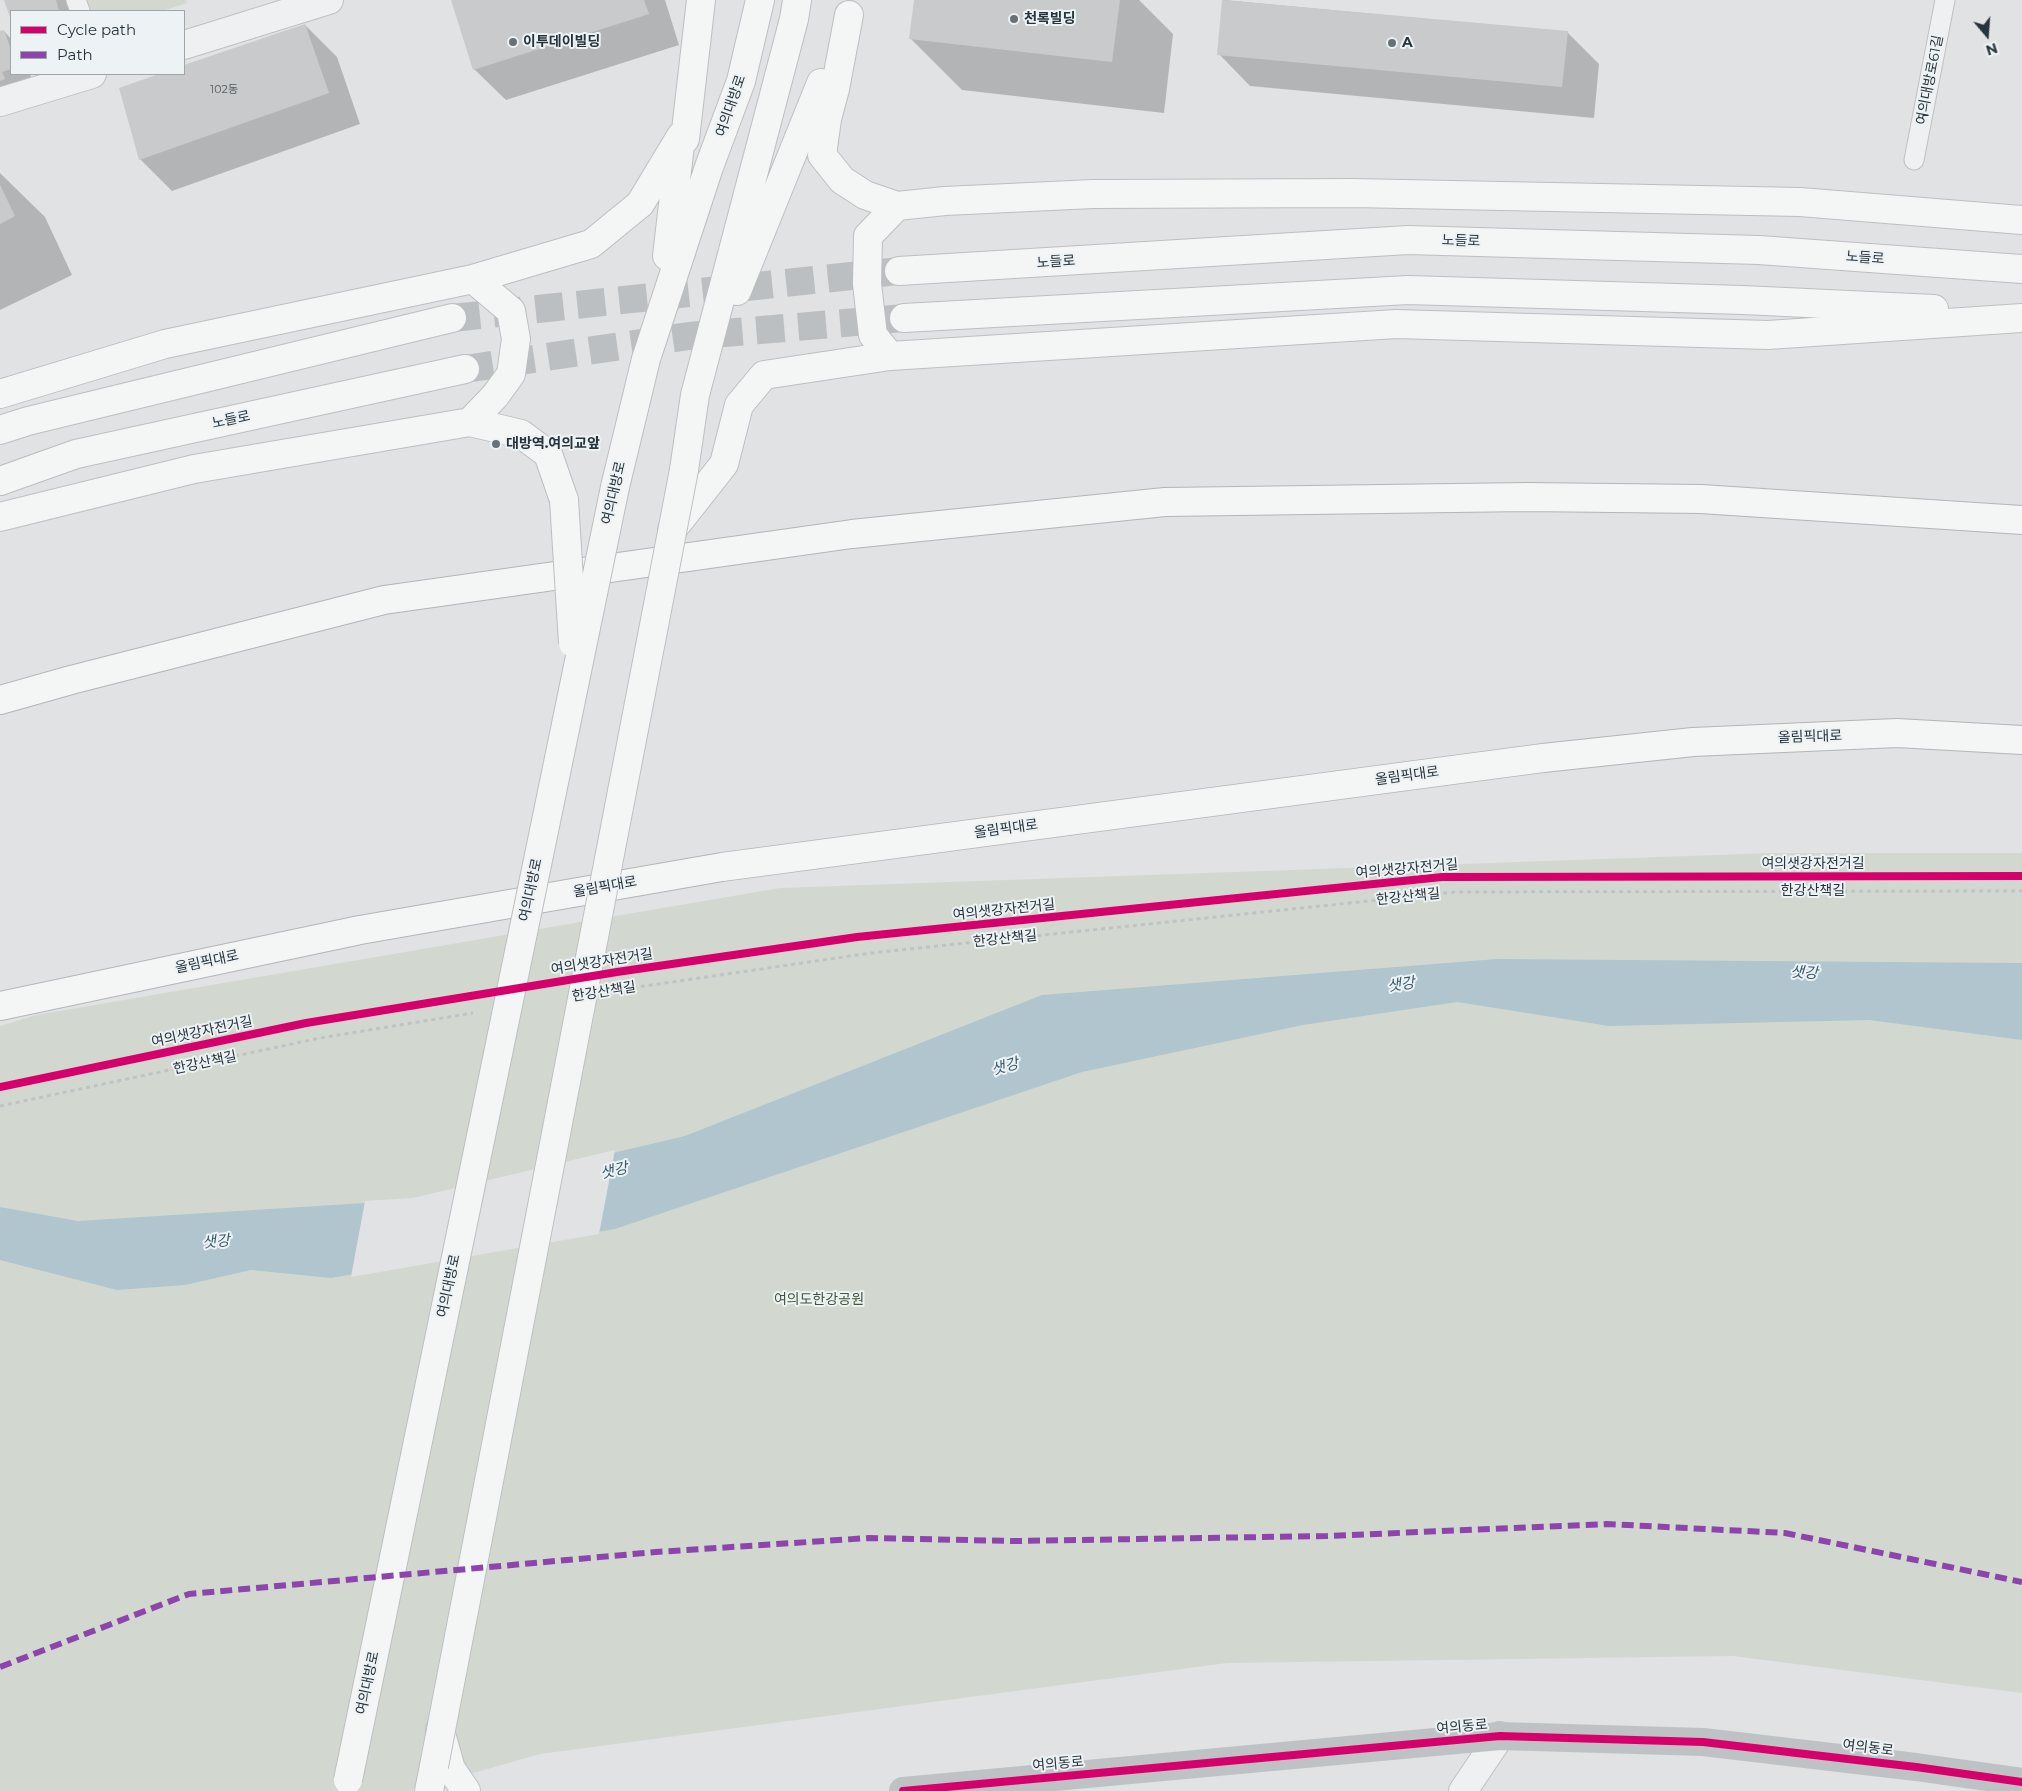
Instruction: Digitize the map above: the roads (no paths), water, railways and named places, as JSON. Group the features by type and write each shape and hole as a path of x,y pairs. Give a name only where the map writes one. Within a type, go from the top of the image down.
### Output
{"main road":[{"path":"681,136 685,139 701,0"},
{"name":"여의대방로","path":"347,1785 615,487 646,359 740,81 760,0"},
{"path":"445,1779 440,1730 684,470 695,394 794,19 797,0"},
{"path":"695,394 851,8"},
{"path":"851,8 827,119 822,155 842,180 865,195 897,206 945,201 1093,194 1363,193 1800,202 2022,220"},
{"path":"0,394 165,344 473,279 591,244 640,204 681,136"},
{"path":"660,316 681,136"},
{"path":"890,356 873,335 867,284 868,236 897,206"},
{"name":"노들로","path":"899,272 1408,240 1759,250 2022,269"},
{"path":"470,422 495,396 512,374 516,339 512,311 473,279"},
{"path":"904,318 1408,290 1743,300 2022,313"},
{"path":"0,430 28,421 452,318"},
{"path":"672,530 724,464 739,405 764,375 890,356 1396,324 1768,336 2022,318"},
{"name":"노들로","path":"0,481 76,454 465,369"},
{"path":"0,517 194,469 470,422 520,434 548,454 564,500 575,679"},
{"path":"0,700 80,677 384,600 852,534 1165,502 1527,496 1701,499 2022,520"},
{"name":"올림픽대로","path":"0,1006 360,930 722,867 1534,759 1693,742 1897,733 2022,740"},
{"name":"여의동로","path":"903,1791 1500,1736 1704,1742 1916,1767 2022,1782"}],"street":[{"path":"185,45 329,0"},
{"path":"0,102 89,75"},
{"path":"1463,1791 1500,1736"}],"lane":[{"name":"여의대방로61길","path":"1914,160 1945,0"}],"water":[{"name":"샛강","path":"1497,959 2022,963 2022,1040 1869,1020 1609,1026 1457,1002 1303,1025 1082,1072 615,1229 331,1278 251,1270 185,1285 117,1290 0,1260 0,1207 78,1221 413,1200 685,1136 1042,995"}],"tunnel":[{"path":"452,318 899,271"},
{"path":"465,369 689,336 904,318"}],"place":[{"name":"천록빌딩","path":"1014,19"},
{"name":"이투데이빌딩","path":"513,42"},
{"name":"A","path":"1392,43"},
{"name":"대방역.여의교앞","path":"496,444"}],"park label":[{"name":"여의도한강공원","path":"819,1300"}]}
